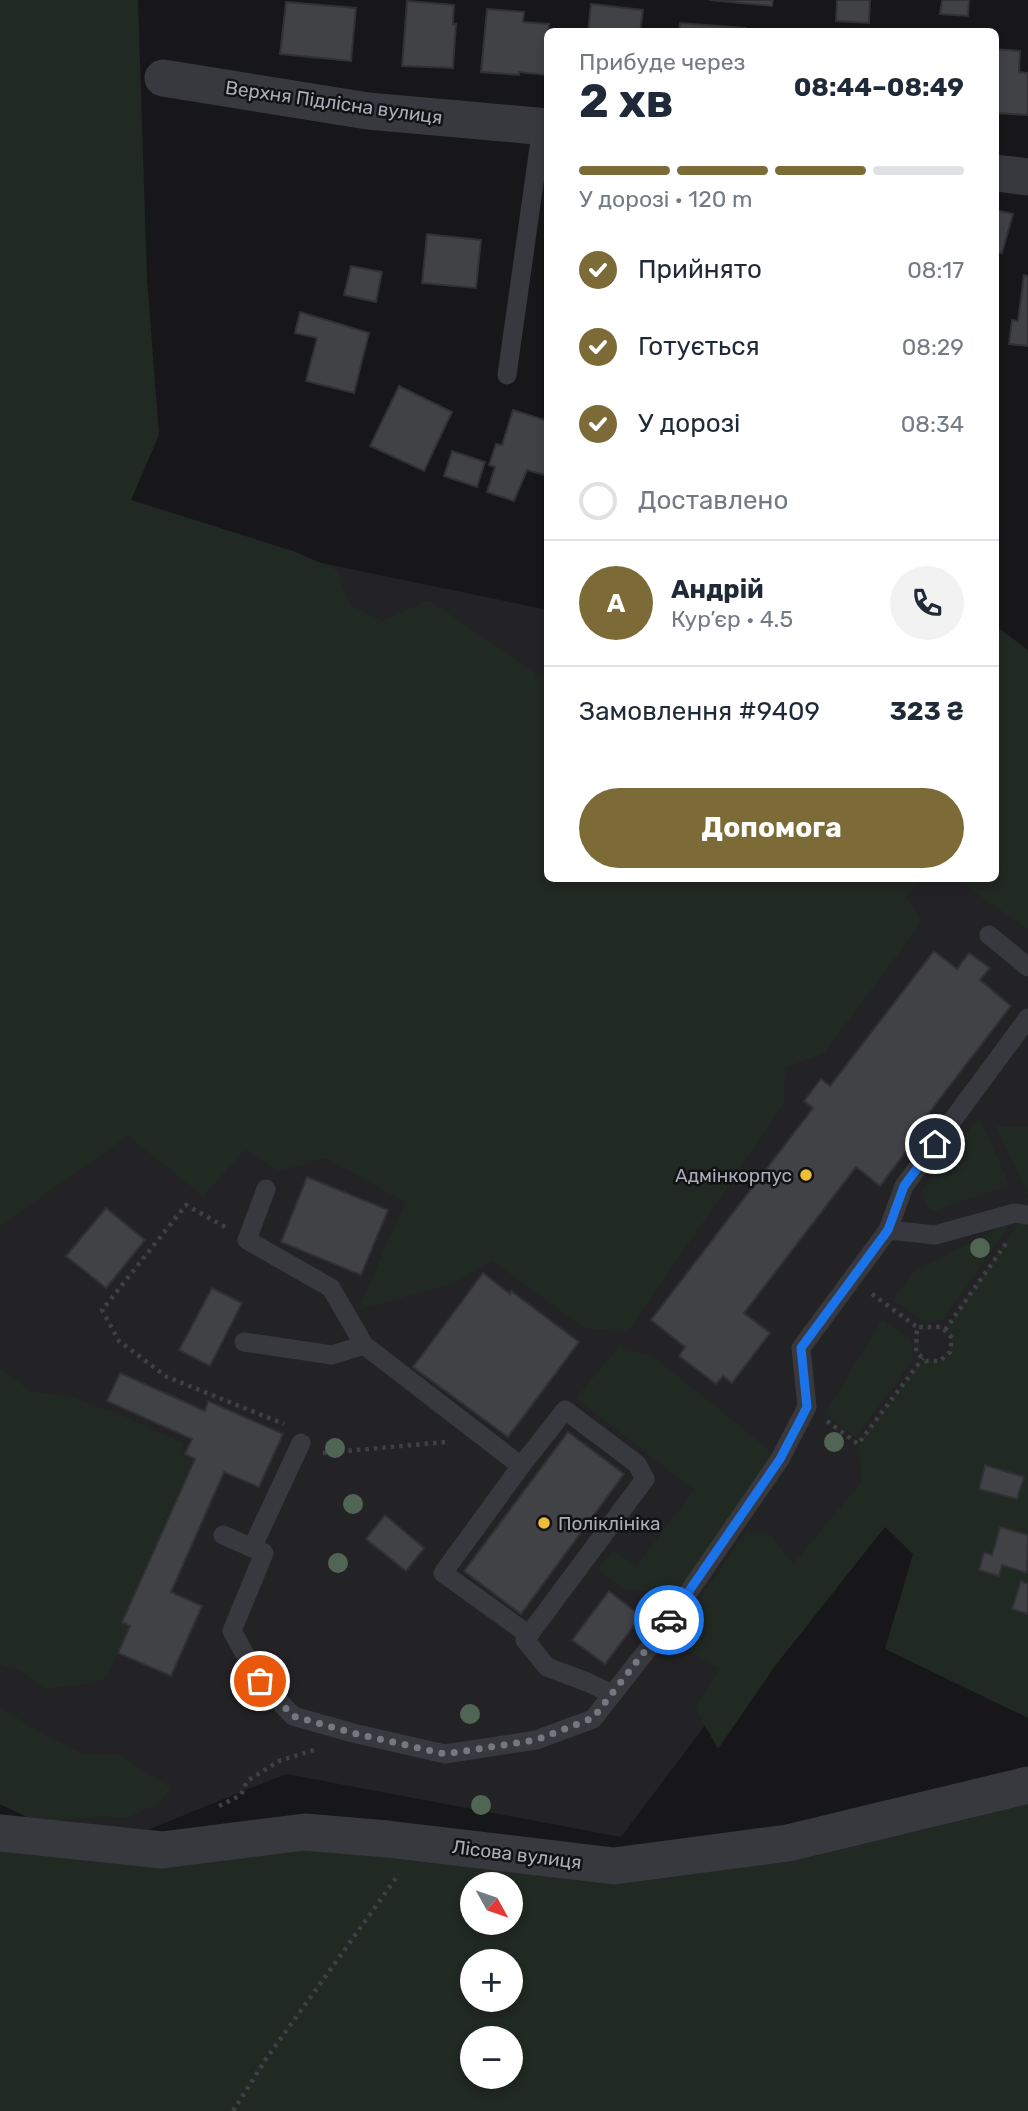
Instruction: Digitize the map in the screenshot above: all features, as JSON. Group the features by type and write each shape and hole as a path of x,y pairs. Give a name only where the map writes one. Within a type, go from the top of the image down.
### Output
{"street":[{"name":"Верхня Підлісна вулиця","path":"163,78 369,111 544,126"},
{"path":"999,173 1028,177"},
{"name":"Лісова вулиця","path":"0,1833 162,1850 305,1832 614,1866 788,1843 1028,1785"}],"lane":[{"path":"507,375 544,133"},
{"path":"989,935 1028,967"},
{"path":"223,1535 264,1553 232,1631 260,1681 293,1716 445,1754 536,1740 593,1718 659,1635 780,1459 807,1407 801,1348 888,1230 904,1186 1028,1018"},
{"path":"266,1189 247,1240 331,1288 364,1345 521,1466"},
{"path":"888,1230 935,1235 1015,1213 1027,1214"},
{"path":"244,1342 332,1355 364,1345"},
{"path":"529,1636 443,1573 565,1410 637,1464 645,1479 529,1636 525,1640 547,1667 612,1694"},
{"path":"252,1548 298,1449"}],"path":[{"path":"247,1240 186,1205 102,1310 119,1341 167,1377 292,1427 298,1449 486,1439"},
{"path":"945,1330 1027,1214"},
{"path":"852,1279 917,1326 942,1327 952,1338 950,1352 940,1361 926,1361 916,1352 917,1326"},
{"path":"807,1407 858,1444 923,1358"},
{"path":"217,1807 241,1795 247,1781 279,1761 331,1745 350,1732"},
{"path":"233,2111 266,2059 410,1859 414,1842"}],"shaded area":[{"path":"0,0 138,0 147,278 159,435 131,500 293,551 337,570 350,605 382,621 429,600 538,675 544,676 544,882 918,882 906,896 922,922 824,1053 785,1068 784,1104 628,1332 584,1328 492,1260 454,1283 358,1310 405,1202 326,1158 280,1171 245,1150 203,1196 128,1136 0,1226"},
{"path":"129,523 544,609 544,882 999,882 999,862 1028,710 1028,1297 621,1837 286,1774 130,1837 0,1804 0,926"},
{"path":"999,628 1028,650 1028,929 959,882 999,882"},
{"path":"979,1118 1010,1185 934,1211 926,1206 922,1190"},
{"path":"996,1126 1028,1127 1028,1196"},
{"path":"1025,1214 1028,1215 1028,1718 885,1649 913,1554 885,1527 775,1666 718,1749 695,1708 720,1668 670,1640 747,1531 772,1535 793,1564 862,1481 858,1444 923,1358 926,1361 940,1361 950,1352 952,1338 945,1330"},
{"path":"1013,1220 943,1320 926,1322 893,1300 912,1273"},
{"path":"882,1320 910,1339 914,1358 856,1437 825,1414"},
{"path":"619,1346 654,1357 774,1454 669,1606 649,1591 626,1590 598,1570 612,1550 636,1566 694,1490 576,1398"},
{"path":"0,1368 30,1391 72,1397 183,1443 180,1453 193,1459 121,1622 129,1626 107,1677 92,1683 45,1689 21,1671 0,1664"},
{"path":"0,1707 42,1734 84,1754 120,1755 171,1788 159,1804 126,1818 95,1816 41,1824 0,1804"},
{"path":"1028,1802 1028,2111 0,2111 0,1846 333,1845 554,1871"}],"building":[{"path":"709,0 773,0 772,6"},
{"path":"837,0 870,0 869,23 836,21"},
{"path":"942,0 969,0 968,16 940,14"},
{"path":"407,1 454,5 453,24 456,24 453,68 402,66"},
{"path":"286,2 356,8 351,61 280,54"},
{"path":"591,4 643,10 641,28 588,28"},
{"path":"487,9 524,12 523,22 549,24 549,28 544,28 544,75 481,72"},
{"path":"680,23 745,28 679,28"},
{"path":"999,49 1020,51 1019,72 1028,73 1028,115 999,113"},
{"path":"999,211 1013,214 1002,253 999,252"},
{"path":"427,234 481,240 476,288 422,283"},
{"path":"351,266 382,272 376,302 344,295"},
{"path":"1024,275 1028,276 1028,346 1009,344 1012,320 1018,321"},
{"path":"300,312 369,333 354,393 306,381 317,338 295,333"},
{"path":"399,386 452,412 424,471 370,446"},
{"path":"513,410 544,420 544,475 527,470 514,501 487,492 495,467 489,465 496,444 502,445"},
{"path":"452,451 485,462 477,487 444,476"},
{"name":"Адмінкорпус","path":"934,951 957,969 969,953 990,968 980,980 1011,1006 915,1131 919,1134 880,1186 856,1167 744,1313 770,1333 732,1383 723,1376 716,1384 679,1356 685,1347 651,1320 813,1108 804,1101 821,1079 830,1086"},
{"path":"307,1177 388,1210 361,1275 281,1242"},
{"path":"106,1208 145,1240 106,1288 66,1256"},
{"path":"483,1273 579,1342 508,1437 413,1367"},
{"path":"212,1288 242,1303 210,1366 179,1350"},
{"path":"120,1373 205,1411 208,1401 283,1434 259,1487 224,1472 171,1592 202,1606 171,1676 118,1653 130,1626 122,1622 195,1459 185,1454 192,1439 107,1401"},
{"name":"Поліклініка","path":"568,1432 624,1474 521,1614 464,1571"},
{"path":"985,1465 1024,1477 1017,1499 979,1489"},
{"path":"385,1515 424,1548 406,1571 366,1539"},
{"path":"1000,1527 1028,1535 1027,1573 1002,1565 999,1576 979,1570 984,1552 992,1555"},
{"path":"1021,1581 1028,1584 1028,1614 1012,1609"},
{"path":"609,1591 641,1616 605,1664 572,1640"}],"way so far":[{"path":"260,1681 293,1716 445,1754 536,1740 593,1718 669,1620"}],"place":[{"name":"Адмінкорпус","path":"806,1175"},
{"name":"Поліклініка","path":"544,1523"}],"route":[{"path":"669,1620 780,1459 807,1407 801,1348 888,1230 904,1186 935,1144"}]}
